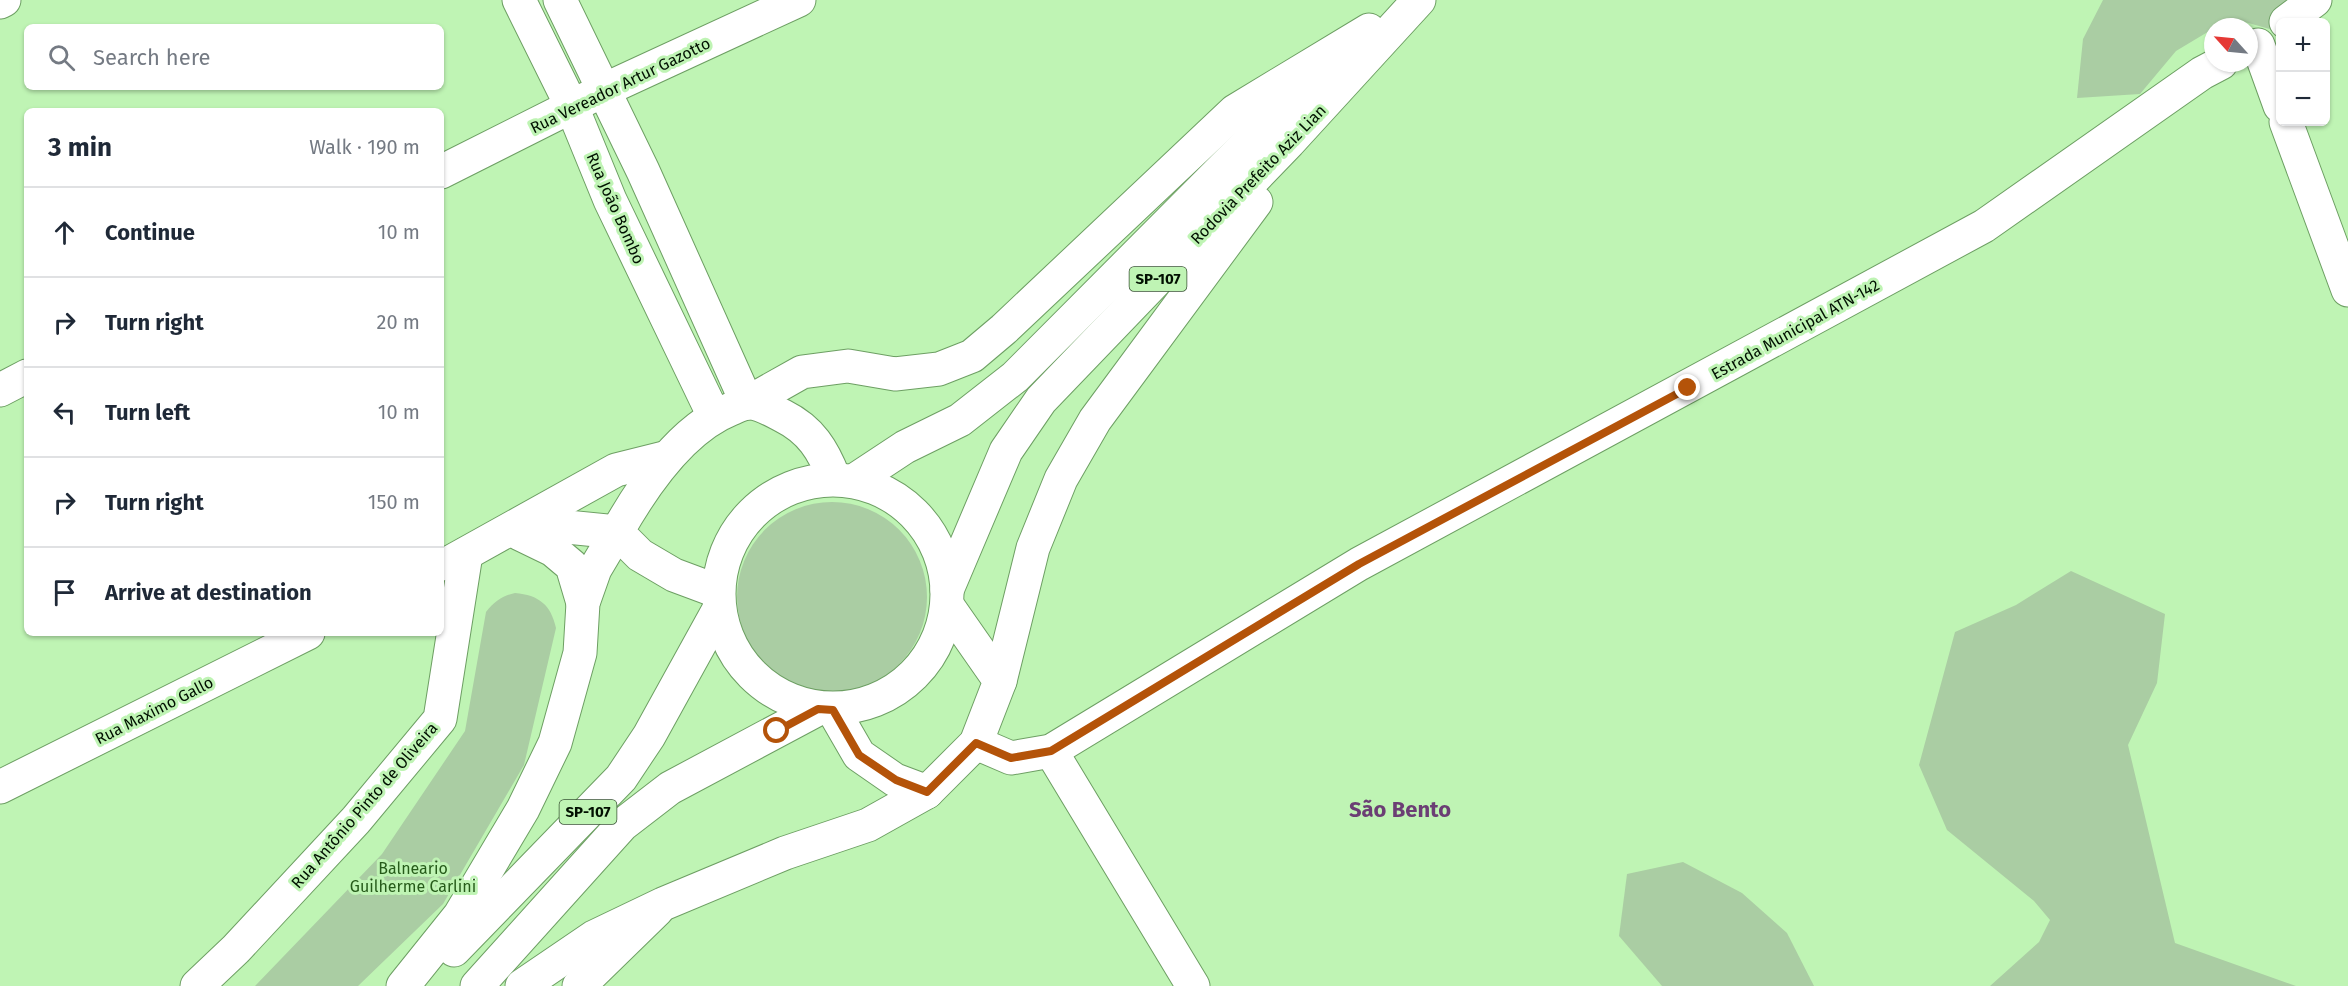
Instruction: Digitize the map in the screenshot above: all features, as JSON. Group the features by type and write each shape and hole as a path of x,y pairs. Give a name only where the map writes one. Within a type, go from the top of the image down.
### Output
{"main road":[{"name":"Rua João Bombo","path":"519,0 572,107 610,200 714,416"},
{"path":"560,0 604,90 747,403"},
{"name":"Rua Vereador Artur Gazotto","path":"444,171 604,90 799,0"},
{"name":"Rodovia Prefeito Aziz Lian","path":"844,479 960,420 1015,377 1264,127 1402,0"},
{"name":"Rodovia Prefeito Aziz Lian","path":"947,597 1006,451 1041,400 1345,82 1419,0"},
{"path":"2291,18 2315,0"},
{"path":"404,986 460,915 523,808 555,743 580,653 583,603 595,569 640,492 668,457 714,416 747,403 802,372 848,366 895,374 939,369 972,356 1004,329 1235,111 1369,30"},
{"path":"2262,40 2276,91"},
{"name":"Estrada Municipal ATN-142","path":"976,743 1011,758 1051,751 1359,564 1984,226 2204,72"},
{"path":"522,986 594,937 663,904 785,852 868,825 927,792 976,743 1000,681 1033,548 1066,469 1095,420 1345,82"},
{"path":"2287,126 2348,290"},
{"path":"0,390 24,378"},
{"path":"747,403 770,409 796,422 823,450 844,479"},
{"path":"454,560 616,470 668,457"},
{"name":"SP-107","path":"420,986 621,778 649,736 718,601 731,547 760,507 795,485 844,479 884,490 910,508 929,531 942,560 947,597 942,629 923,664 894,691 858,706 826,709 782,698 752,677 730,647 718,601"},
{"path":"454,560 547,525 617,532 640,555 718,601"},
{"path":"520,534 553,550 572,566 583,603"},
{"name":"Rua Antônio Pinto de Oliveira","path":"197,986 236,949 356,820 440,718 454,560"},
{"path":"947,597 1000,681"},
{"name":"Rua Maximo Gallo","path":"0,787 302,636"},
{"path":"826,709 859,755 896,780 927,792"},
{"name":"SP-107","path":"477,986 622,825 670,788 826,709"},
{"path":"1051,751 1192,986"},
{"path":"579,986 663,904"}],"green space":[{"path":"2103,0 2312,0 2294,18 2276,18 2276,31 2258,26 2258,18 2204,18 2204,34 2176,51 2140,94 2077,98 2083,39"},
{"path":"832,502 859,506 885,518 899,530 911,544 923,570 927,597 923,624 911,650 899,664 885,676 859,688 832,692 805,688 779,676 765,664 753,650 741,624 737,597 741,570 753,544 765,530 779,518 805,506"},
{"path":"2071,571 2165,614 2157,683 2128,745 2175,943 2296,986 1990,986 2039,942 2050,920 2034,901 1947,830 1919,765 1955,632 2016,605"},
{"name":"Balneario Guilherme Carlini","path":"515,593 531,596 543,603 551,613 556,628 524,765 443,904 358,986 255,986 382,854 465,731 486,612 499,600"},
{"path":"1683,862 1742,893 1787,933 1814,986 1662,986 1619,936 1627,874"}],"district":[{"name":"São Bento","path":"1400,809"}],"route":[{"path":"777,731 818,709 833,710 859,755 896,780 927,792 976,743 1011,758 1051,751 1359,564 1688,388"}]}
